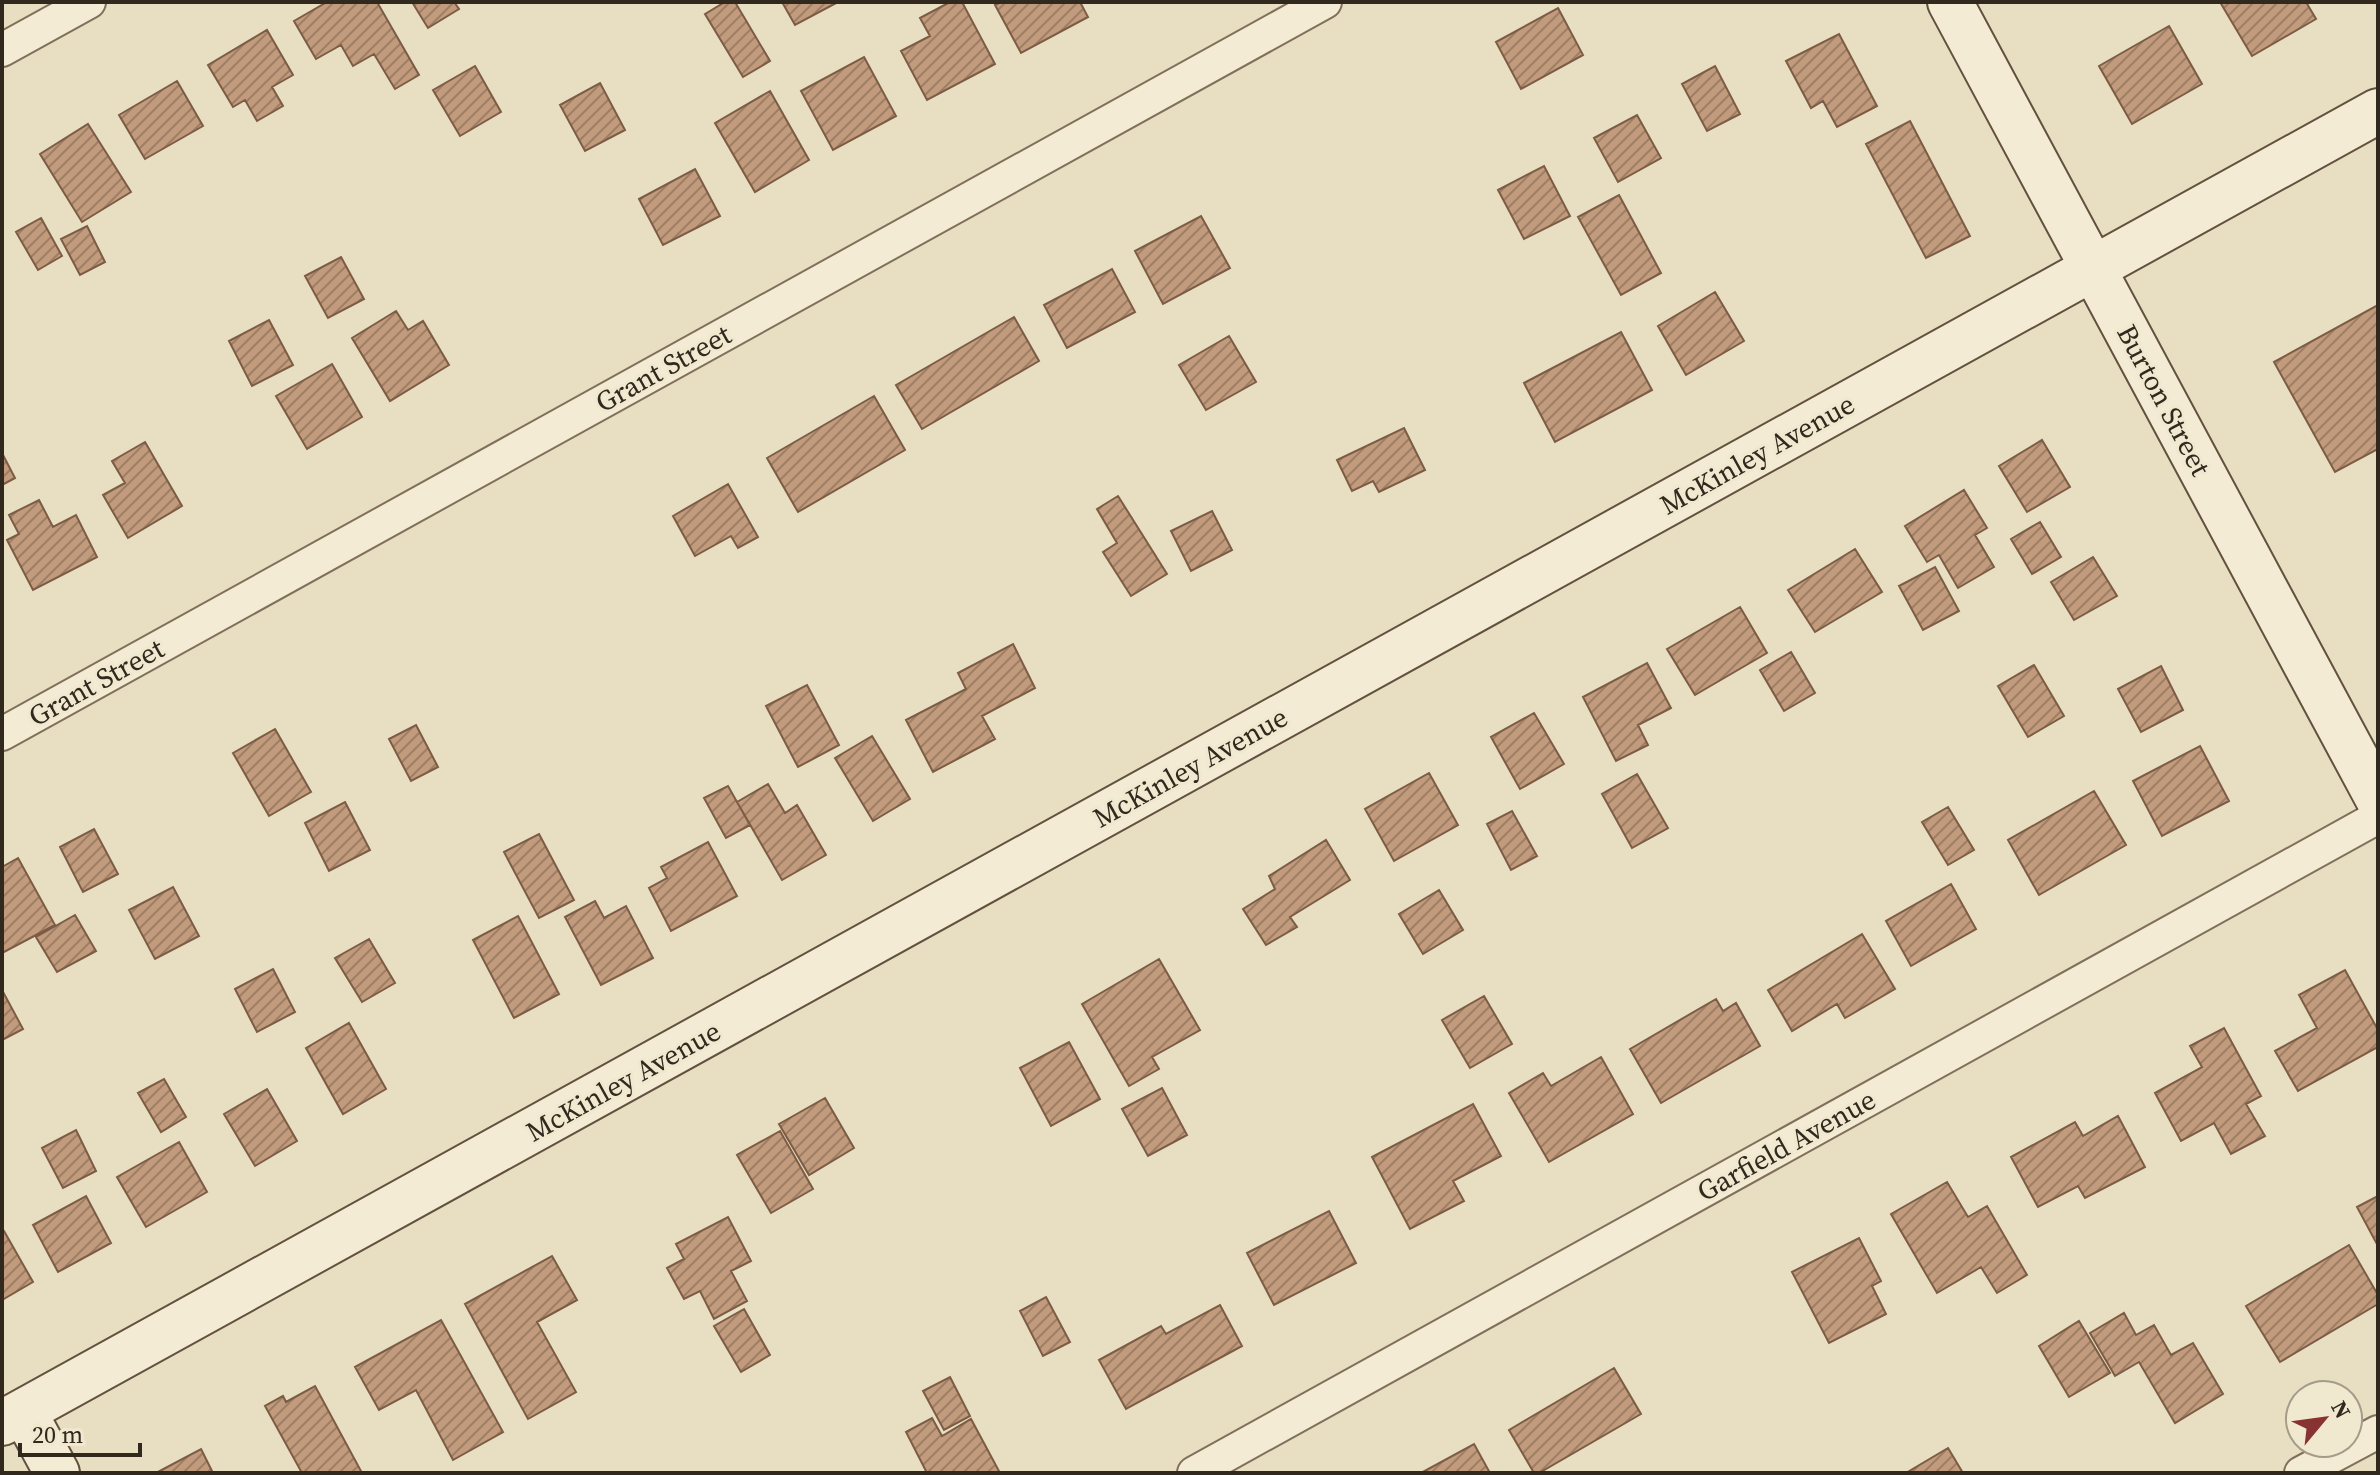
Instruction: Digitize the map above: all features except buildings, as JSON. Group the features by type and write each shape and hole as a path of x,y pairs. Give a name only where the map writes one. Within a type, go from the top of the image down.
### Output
{"street":[{"path":"2,50 89,2"},
{"name":"Grant Street","path":"2,734 1325,2"},
{"name":"Burton Street","path":"1950,2 2378,799"},
{"name":"McKinley Avenue","path":"13,1418 2378,111"},
{"name":"Garfield Avenue","path":"1194,1473 2378,817"},
{"path":"13,1418 57,1473"},
{"path":"2301,1473 2378,1432"}]}
